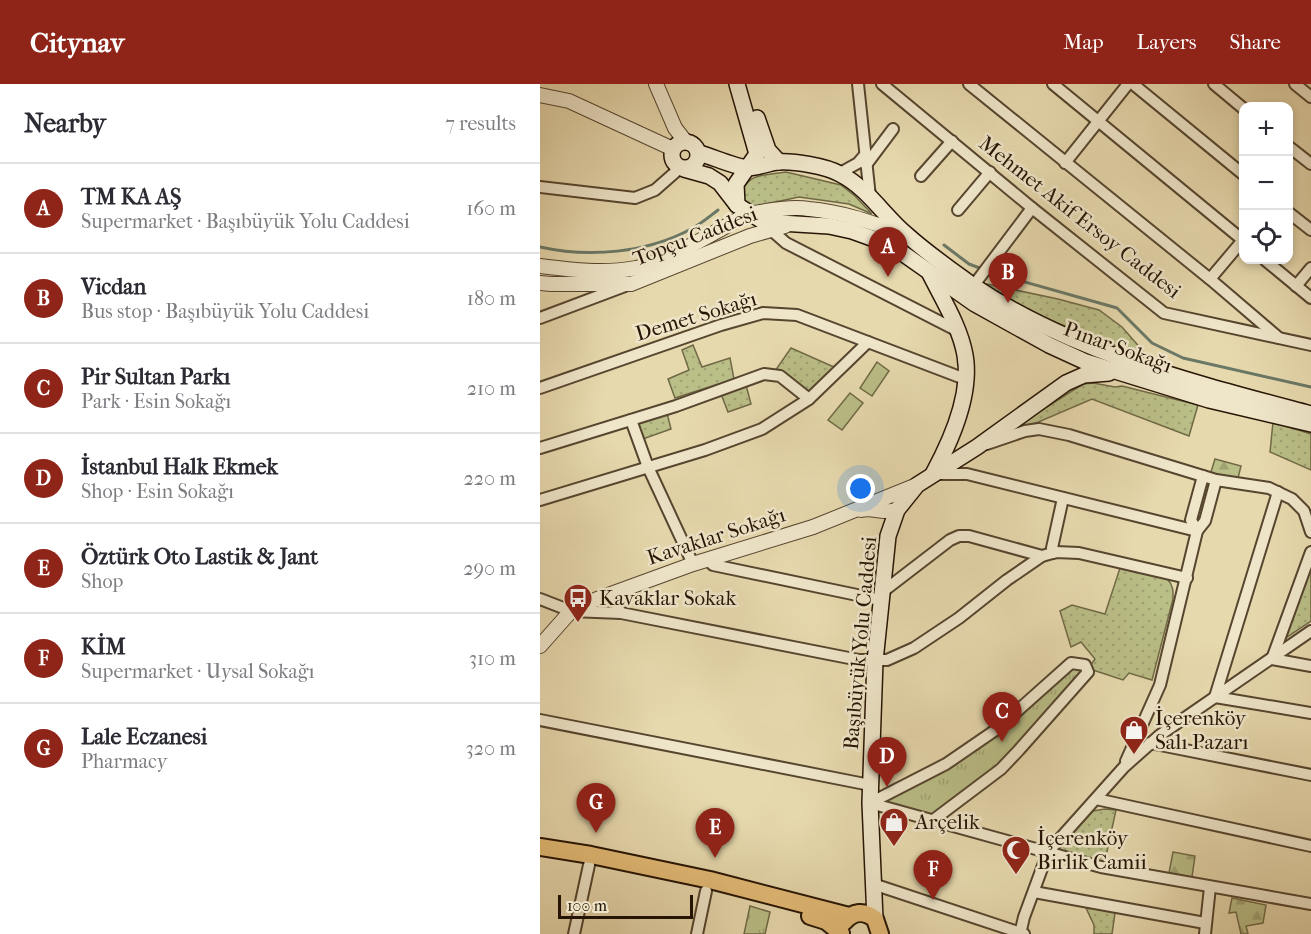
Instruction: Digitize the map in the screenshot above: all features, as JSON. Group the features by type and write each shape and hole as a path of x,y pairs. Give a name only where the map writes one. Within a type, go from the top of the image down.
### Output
{"main road":[{"path":"737,84 757,154 736,184 743,209"},
{"path":"747,84 768,150 779,162"},
{"path":"678,156 694,145 699,153 747,168 779,162 804,164 840,173 870,196 906,235 974,285 1035,323 1072,338 1075,357 1066,383"},
{"path":"678,156 695,164 699,153"},
{"path":"678,156 720,183 743,209"},
{"name":"Başıbüyük Yolu Caddesi","path":"743,209 764,222 828,226 852,231 891,245 928,270 958,331 965,356 965,379 957,422 945,453 933,474 917,485 897,510 888,536 876,661 870,786 873,884 881,928"},
{"name":"Pınar Sokağı","path":"928,270 975,304 1075,357 1209,400 1311,424"},
{"path":"958,331 964,314 975,304 994,304 1012,309"},
{"name":"Pınar Sokağı","path":"1072,338 1171,375 1311,414"},
{"path":"933,474 977,447 1066,383 1084,375 1118,372"},
{"path":"540,847 591,855 710,880 852,914 866,913 881,928"},
{"path":"540,857 589,865 807,915 826,921 841,934 845,921 866,906 873,884"}],"street":[{"path":"540,187 635,198 655,190 678,156 668,113 656,84"},
{"path":"858,84 870,196"},
{"name":"Mehmet Akif Ersoy Caddesi","path":"882,84 1164,313 1311,345"},
{"path":"969,84 1210,279 1281,340"},
{"path":"1053,84 1239,238"},
{"path":"1065,163 1128,84"},
{"path":"1133,84 1239,171"},
{"path":"1214,84 1239,105"},
{"path":"1295,84 1311,97"},
{"path":"540,95 569,102 638,134 678,156"},
{"path":"840,173 865,161 893,129"},
{"path":"921,176 952,141"},
{"path":"1293,150 1311,164"},
{"path":"958,210 990,172"},
{"name":"Topçu Caddesi","path":"540,266 590,272 638,267 670,255 743,209 807,208 855,217 906,235"},
{"path":"974,285 1032,208"},
{"path":"1293,216 1311,230"},
{"name":"Topçu Caddesi","path":"540,282 631,284 770,229 793,225"},
{"path":"770,229 786,243 958,331"},
{"path":"1210,279 1239,246"},
{"path":"1270,264 1311,298"},
{"path":"1296,286 1311,268"},
{"path":"540,318 631,284"},
{"name":"Demet Sokağı","path":"540,388 729,322 762,313 797,315 965,379"},
{"path":"540,500 705,450 762,429 809,399 868,342"},
{"path":"540,447 631,420 765,374 780,376 809,399"},
{"path":"631,420 648,467 693,564"},
{"path":"977,447 1025,431 1039,429 1069,435 1216,480 1269,488 1292,499 1304,511 1311,532"},
{"path":"933,474 967,474 1197,531"},
{"path":"1197,531 1191,520 1203,476"},
{"path":"1124,767 1160,685 1197,531 1205,521 1216,480"},
{"path":"878,505 917,485"},
{"path":"1215,697 1278,492"},
{"path":"540,599 571,611 621,613 859,660 887,660 914,648 959,618 1007,580 1048,554 1052,548 1064,498"},
{"path":"878,505 897,510"},
{"path":"878,505 888,536"},
{"name":"Kavaklar Sokağı","path":"540,646 571,611 615,592 693,564 813,527 844,514 878,505"},
{"path":"708,560 713,565 881,596 950,540 959,536 1048,554 1078,553 1187,578"},
{"path":"1272,659 1311,552"},
{"path":"615,592 614,601 621,613"},
{"path":"873,884 1022,934 1024,917 1048,852 1124,767 1150,743 1311,631"},
{"path":"1272,659 1311,666"},
{"path":"870,803 946,764 997,729 1071,663 1085,665 1088,672 1019,750 988,779 932,820"},
{"path":"1215,697 1311,713"},
{"path":"540,720 870,786"},
{"path":"1150,743 1311,776"},
{"path":"1096,800 1311,846"},
{"path":"870,803 1101,867 1311,904"},
{"path":"574,934 589,865"},
{"path":"1034,892 1205,928 1210,887"},
{"path":"698,934 706,891"}],"green space":[{"path":"786,172 841,185 872,214 849,204 799,197 752,207 744,205 744,187 748,182 761,176"},
{"path":"987,284 1099,310 1122,327 1150,359 1057,323 995,294"},
{"path":"693,345 702,367 730,358 734,379 675,398 668,379 689,370 682,350"},
{"path":"791,348 834,367 809,393 775,371"},
{"path":"877,362 889,371 872,396 860,388"},
{"path":"1083,384 1122,386 1198,405 1189,436 1092,399 1022,429 1020,424"},
{"path":"746,385 751,404 728,412 721,394"},
{"path":"850,393 863,403 842,430 828,420"},
{"path":"666,409 671,429 637,441 631,420"},
{"path":"1273,422 1311,434 1311,470 1270,452"},
{"path":"1215,459 1241,466 1238,478 1210,475"},
{"path":"1311,564 1311,621 1284,639"},
{"path":"1120,568 1159,575 1168,580 1172,587 1173,599 1152,680 1129,673 1123,680 1093,670 1090,666 1095,659 1081,642 1071,647 1060,611 1072,605 1105,614"},
{"path":"1071,663 1088,672 1019,750 932,821 870,803 946,764"},
{"path":"1116,810 1103,870 1057,859 1048,861 1093,811"},
{"path":"1173,852 1195,856 1192,877 1169,873"},
{"path":"1232,898 1266,905 1263,923 1246,926 1248,934 1241,934 1236,912 1229,913"},
{"path":"1091,905 1114,910 1112,934 1094,934 1094,925 1086,908"},
{"path":"750,906 770,912 765,934 744,934"}],"waterway":[{"path":"540,247 578,252 637,248 674,237 695,227 718,210"},
{"path":"944,245 969,264 993,273 1117,308 1152,343 1183,358 1311,387"}],"place":[{"name":"TM KA AŞ","path":"888,277"},
{"name":"Vicdan","path":"1008,303"},
{"name":"Kavaklar Sokak","path":"578,624"},
{"name":"Pir Sultan Parkı","path":"1002,742"},
{"name":"İçerenköy Salı Pazarı","path":"1134,756"},
{"name":"İstanbul Halk Ekmek","path":"887,787"},
{"name":"Lale Eczanesi","path":"596,833"},
{"name":"Arçelik","path":"894,848"},
{"name":"Öztürk Oto Lastik & Jant","path":"715,858"},
{"name":"İçerenköy Birlik Camii","path":"1016,876"},
{"name":"KİM","path":"933,900"}]}
